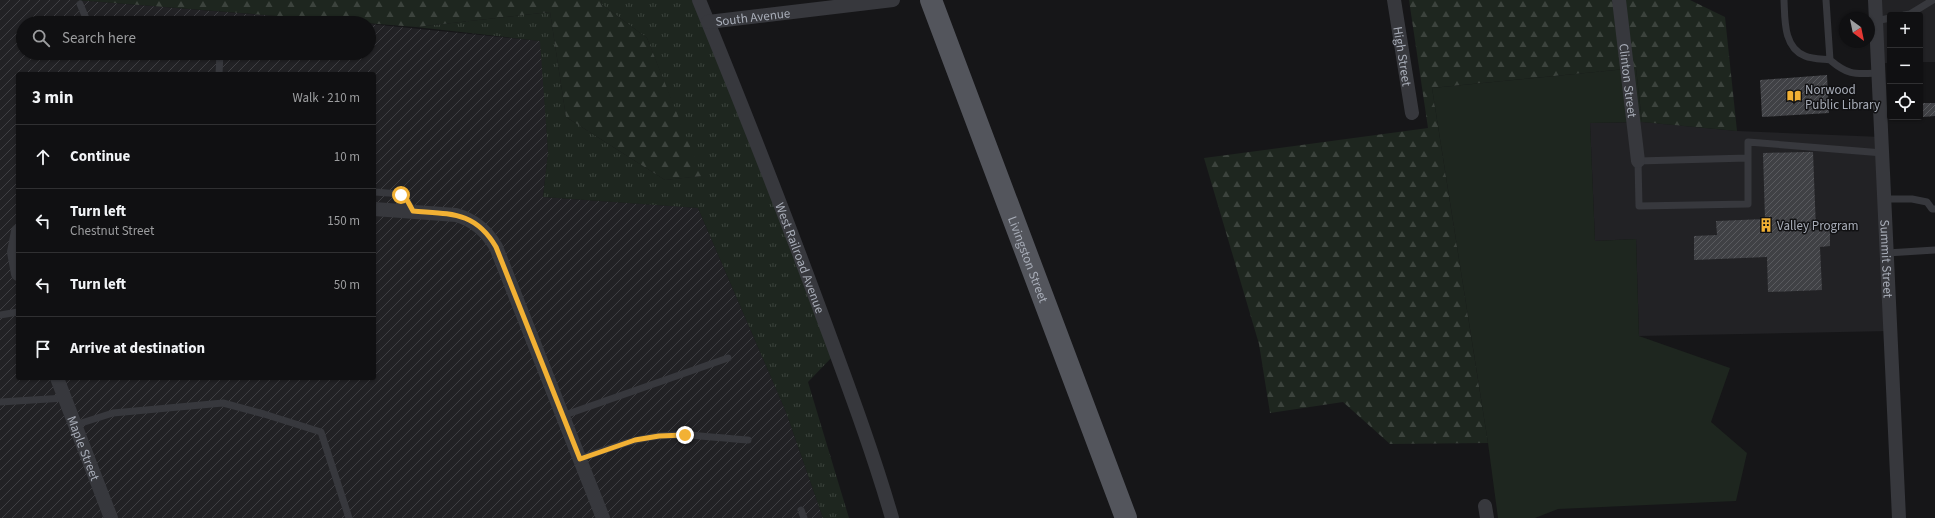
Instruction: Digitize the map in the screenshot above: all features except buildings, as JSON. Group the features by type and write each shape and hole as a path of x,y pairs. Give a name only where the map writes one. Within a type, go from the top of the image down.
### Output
{"main road":[{"name":"Livingston Street","path":"931,0 1126,518"}],"street":[{"name":"West Railroad Avenue","path":"700,0 799,251 858,411 892,518"},
{"name":"South Avenue","path":"708,22 893,0"},
{"name":"High Street","path":"1394,0 1412,113"},
{"name":"Clinton Street","path":"1619,0 1638,161"},
{"name":"Summit Street","path":"1875,0 1899,518"},
{"path":"376,209 456,214 468,218 480,226 489,235 496,247 603,518"},
{"path":"16,242 14,252 16,263"},
{"name":"Maple Street","path":"58,380 111,518"}],"lane":[{"path":"1784,0 1787,33 1793,48 1805,57 1830,60 1840,69 1852,74 1879,74"},
{"path":"1826,0 1830,60"},
{"path":"1913,12 1933,0"},
{"path":"80,4 85,16"},
{"path":"1876,21 1887,19"},
{"path":"219,72 220,60"},
{"path":"1748,158 1638,161 1639,206 1748,204 1748,158 1748,142 1883,153"},
{"path":"376,192 401,195 407,200 413,211"},
{"path":"1885,198 1912,199 1927,202 1932,209 1935,210"},
{"path":"1887,253 1935,250"},
{"path":"0,315 16,312"},
{"path":"562,416 728,358"},
{"path":"0,402 65,398"},
{"path":"75,424 113,413 223,403 321,432 349,518"},
{"path":"580,459 635,440 659,436 685,435 748,440"},
{"path":"801,510 804,518"}],"shaded area":[{"path":"0,0 76,0 275,16 16,16 16,60 376,60 376,25 541,41 548,152 543,197 698,208 786,412 823,518 0,518"},
{"path":"1875,0 1935,0 1935,62 1923,62 1923,12 1887,12 1887,63 1878,63"},
{"path":"1642,122 1737,131 1882,137 1891,331 1639,336 1636,239 1595,241 1590,123"}],"green space":[{"path":"76,0 602,0 601,4 647,38 702,176 665,180 566,117 550,12 416,27 376,24 376,16 277,16"},
{"path":"602,0 699,0 835,354 808,382 849,518 823,518 786,412 698,208 543,197 548,152 540,41 416,27 550,12 566,117 665,180 701,176 647,38 601,4"},
{"path":"1409,0 1690,0 1725,17 1737,131 1642,122 1636,68 1432,88 1488,443 1390,444 1343,402 1270,413 1259,344 1204,158 1428,128"},
{"path":"1636,68 1642,122 1590,123 1595,241 1636,239 1639,336 1730,368 1711,422 1747,453 1736,501 1558,509 1535,518 1498,518 1488,443 1432,88"}],"place":[{"name":"Norwood Public Library","path":"1794,96"},
{"name":"Valley Program","path":"1766,225"}],"route":[{"path":"401,195 407,200 413,211 456,214 468,218 480,226 489,235 496,247 580,459 635,440 659,436 685,435"}]}
